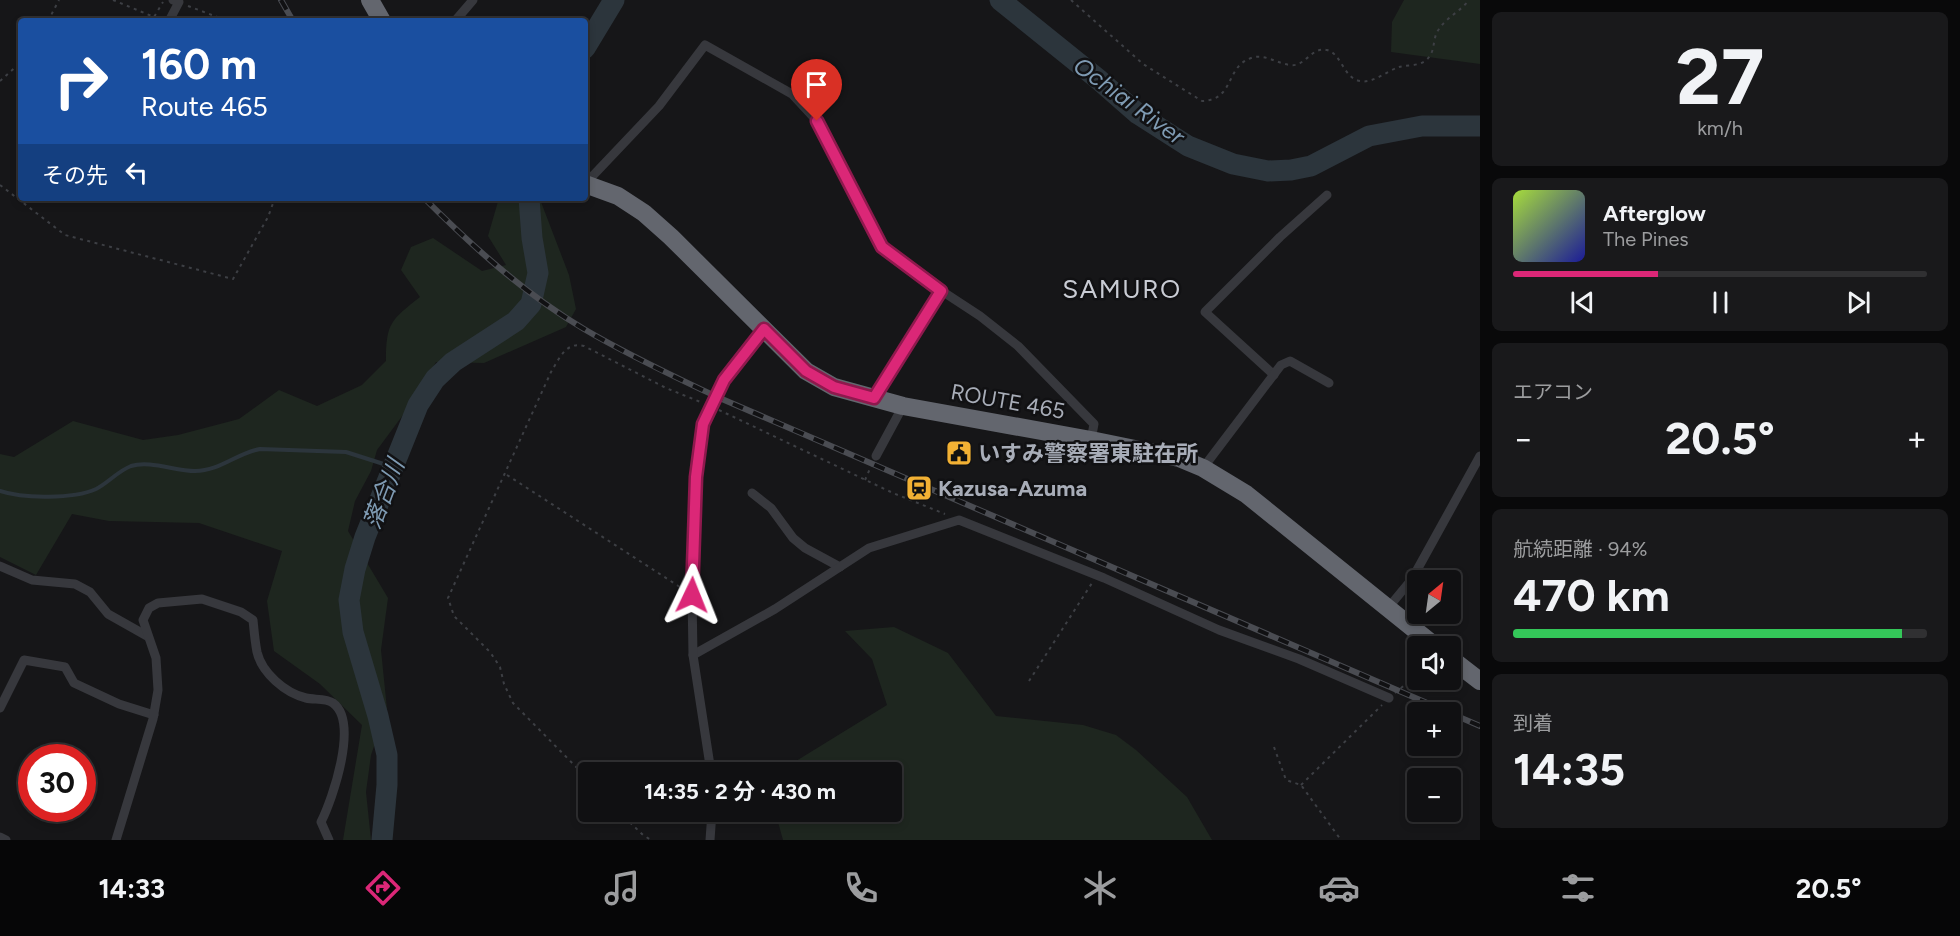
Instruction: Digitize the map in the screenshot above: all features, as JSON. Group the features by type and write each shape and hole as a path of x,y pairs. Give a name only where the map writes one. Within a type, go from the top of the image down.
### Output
{"highway":[{"path":"370,0 380,18"},
{"name":"ROUTE 465","path":"588,185 618,196 644,213 806,371 834,387 903,406 1179,458 1203,468 1246,494 1422,636"},
{"path":"1461,666 1480,681"}],"street":[{"path":"458,18 473,0"},
{"path":"170,18 176,1"},
{"path":"588,181 659,106 705,45 792,94 817,121 882,247 941,291 980,316 1018,346 1094,424 1091,440"},
{"path":"1274,375 1205,312 1280,237 1327,195"},
{"path":"874,398 941,291"},
{"path":"709,762 693,656 692,595 696,477 703,424 724,380 764,329"},
{"path":"1203,468 1281,365 1290,361 1329,383"},
{"path":"876,456 903,406"},
{"path":"1388,609 1412,579 1480,456"},
{"path":"752,493 771,508 799,543 840,567"},
{"path":"693,656 775,609 869,548 959,520 1097,575 1219,630 1299,659 1389,698"},
{"path":"0,566 32,580 75,584 90,591 108,614 147,636"},
{"path":"116,840 154,715 158,690 156,658 143,620 149,608 158,603 202,599 241,612 253,620 258,655 275,682 290,693 331,702 340,711 344,738 340,766 329,805 321,822 329,840"},
{"path":"0,708 24,660 65,667 74,682 119,704 154,715"},
{"path":"710,840 711,822"},
{"path":"0,837 6,840"}],"path":[{"path":"50,18 59,0"},
{"path":"113,0 154,17 165,0"},
{"path":"1071,0 1143,64 1202,101 1219,98 1226,90 1237,68 1252,58 1261,56 1294,66 1314,53 1328,50 1334,54 1351,77 1360,81 1367,81 1399,67 1421,63 1433,51 1433,40 1440,27 1469,0"},
{"path":"176,1 220,18"},
{"path":"0,81 18,65"},
{"path":"0,185 18,199"},
{"path":"21,201 65,235 233,279 268,217 274,201"},
{"path":"578,769 513,703 504,684 500,667 490,652 454,616 448,598 551,372 567,348 577,344 584,346 666,388 892,493 959,520"},
{"path":"865,480 876,456"},
{"path":"507,475 692,595"},
{"path":"1029,681 1097,575"},
{"path":"1301,785 1407,683"},
{"path":"1274,747 1286,780 1301,785 1341,840"},
{"path":"629,822 643,836 651,840"}],"shaded area":[{"path":"1404,0 1480,0 1480,64 1391,52 1392,22"},
{"path":"498,201 540,201 569,275 576,309 566,327 484,363 436,362 417,396 377,450 371,471 355,501 348,531 388,598 381,650 387,709 371,755 366,792 371,840 343,840 362,725 320,684 274,651 267,601 282,551 199,523 109,521 72,514 36,575 0,557 0,454 14,457 73,421 143,440 178,435 239,419 279,390 317,406 362,385 386,361 387,338 392,323 402,311 420,297 401,270 411,247 433,238 482,271 506,265 488,236"},
{"path":"894,627 948,653 996,716 1083,725 1116,735 1136,750 1187,797 1212,840 783,840 778,822 902,822 902,762 794,762 887,705 872,659 845,631"}],"waterway":[{"name":"落合川","path":"588,43 614,0"},
{"name":"Ochiai River","path":"1000,0 1138,114 1188,146 1233,164 1268,171 1291,170 1311,166 1369,136 1422,126 1480,126"},
{"name":"落合川","path":"382,840 387,755 353,632 349,600 355,569 365,537 418,405 435,379 453,362 516,321 531,304 538,273 529,201"},
{"path":"0,491 35,497 75,495 96,489 122,471 138,464 187,471 204,470 260,449 346,452 393,467"}],"railway":[{"path":"281,0 291,18"},
{"path":"427,201 480,251 541,301 584,329 649,364 715,396 1425,702"},
{"path":"1461,718 1480,726"}],"place":[{"name":"いすみ警察署東駐在所","path":"959,453"},
{"name":"Kazusa-Azuma","path":"919,488"}],"district":[{"name":"SAMURO","path":"1122,289"}],"route":[{"path":"692,595 696,477 703,424 724,380 764,329 806,371 834,387 874,398 941,291 882,247 817,121"}]}
